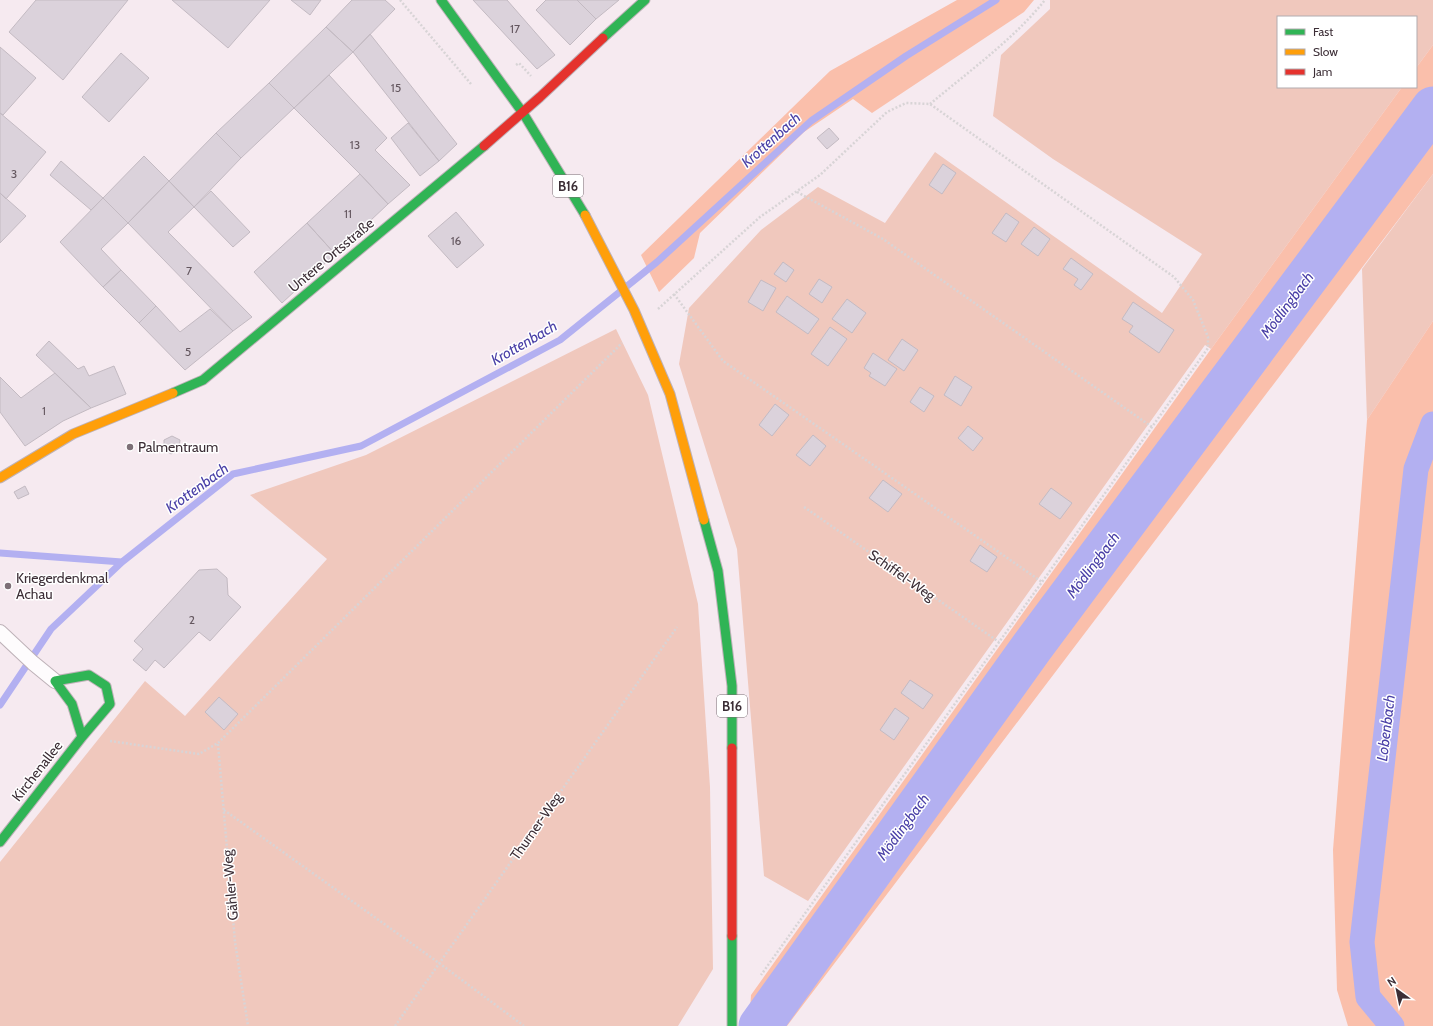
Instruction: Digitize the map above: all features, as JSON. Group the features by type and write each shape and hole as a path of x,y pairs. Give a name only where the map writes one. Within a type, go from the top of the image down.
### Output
{"street":[{"name":"B16","path":"441,0 523,113 587,218 634,310 670,394 719,579 732,686 732,1026"},
{"name":"Untere Ortsstraße","path":"0,478 73,434 203,380 523,113 644,0"},
{"name":"Kirchenallee","path":"0,842 82,737 110,704 106,686 89,675 55,681 72,704 82,737"}],"lane":[{"path":"0,632 55,681"}],"path":[{"path":"930,104 1005,40 1033,14 1045,0"},
{"path":"82,737 199,754 218,743 640,325 674,294 760,218 820,175 887,112 906,103 930,104 1174,277 1193,300 1208,337 1208,348 1000,642 761,975"},
{"path":"797,192 883,239 1152,427"},
{"path":"674,294 723,361 1042,582"},
{"name":"Schiffel-Weg","path":"804,507 1000,642"},
{"name":"Thurner-Weg","path":"395,1026 677,627"},
{"name":"Gähler-Weg","path":"218,743 235,942 248,1026"},
{"path":"224,810 439,963 524,1026"}],"shaded area":[{"path":"957,0 1034,0 1024,12 872,113 853,99 804,132 700,233 694,258 659,292 641,255 830,71"},
{"path":"1050,0 1433,0 1433,45 1417,67 1417,16 1277,16 1277,88 1401,88 1211,349 1205,345 808,901 764,876 737,549 679,364 689,308 761,230 818,187 885,223 935,152 1162,313 1202,254 1053,159 993,116 1001,55 1050,9"},
{"path":"1433,45 1433,174 787,1026 749,1026 751,995 1211,349 1401,88 1417,88 1417,67"},
{"path":"1433,174 1433,321 1367,420 1362,269"},
{"path":"1433,321 1433,1026 1348,1026 1337,990 1333,850 1367,420"},
{"path":"616,329 648,395 698,604 710,787 713,969 678,1026 0,1026 0,862 145,681 185,716 327,559 250,495 366,455"}],"building":[{"path":"36,0 128,0 63,80 9,32"},
{"path":"172,0 270,0 228,48"},
{"path":"291,0 321,0 310,15"},
{"path":"352,0 385,0 395,9 353,52 326,27"},
{"path":"473,0 507,0 555,55 537,69"},
{"path":"546,0 577,0 596,19 570,45 536,10"},
{"path":"577,0 619,0 596,19"},
{"path":"326,27 353,52 294,108 269,83"},
{"path":"370,34 457,144 439,161 353,52"},
{"path":"0,47 36,78 3,115 0,113"},
{"path":"121,53 149,78 109,122 82,97"},
{"path":"329,75 387,138 375,150 410,185 388,204 294,108"},
{"path":"269,83 294,108 241,158 216,133"},
{"path":"0,113 46,152 6,199 0,193"},
{"path":"408,123 439,161 420,176 391,138"},
{"path":"829,128 839,139 827,149 817,138"},
{"path":"216,133 241,158 194,207 169,181"},
{"path":"144,156 169,181 128,223 103,198"},
{"path":"61,161 103,198 91,210 50,175"},
{"path":"943,164 956,173 942,194 929,185"},
{"path":"360,174 388,204 335,254 307,223"},
{"path":"169,181 194,207 168,232 252,317 233,331 128,223"},
{"path":"211,191 250,232 233,247 194,207"},
{"path":"0,193 26,216 0,243"},
{"path":"103,198 128,223 101,249 121,270 103,287 60,242"},
{"path":"456,212 484,245 457,268 428,236"},
{"path":"1006,213 1019,222 1006,242 992,233"},
{"path":"307,223 335,254 282,303 254,272"},
{"path":"1034,227 1050,239 1038,256 1021,244"},
{"path":"1071,258 1093,274 1081,290 1074,285 1078,279 1063,269"},
{"path":"783,262 794,270 786,282 774,274"},
{"path":"121,270 156,306 139,323 103,287"},
{"path":"819,279 832,287 822,303 809,294"},
{"path":"761,280 776,288 763,311 748,302"},
{"path":"787,296 819,319 808,334 776,312"},
{"path":"847,299 866,313 852,333 832,319"},
{"path":"1133,302 1174,330 1159,353 1129,332 1133,326 1122,319"},
{"path":"156,306 180,332 210,309 233,331 185,370 139,323"},
{"path":"830,327 847,339 828,366 811,354"},
{"path":"902,339 918,350 904,371 888,360"},
{"path":"49,341 78,369 84,366 89,376 114,366 126,394 91,408 36,355"},
{"path":"873,353 897,369 885,386 869,376 871,373 864,368"},
{"path":"55,373 91,408 63,421 25,446 0,412 0,377 21,398"},
{"path":"955,376 972,387 961,406 944,395"},
{"path":"920,387 934,396 924,412 910,402"},
{"path":"775,404 789,415 772,436 759,425"},
{"path":"968,426 983,438 973,451 958,438"},
{"path":"813,435 826,446 810,466 796,455"},
{"path":"172,436 180,440 179,449 171,454 164,449 164,440"},
{"path":"883,480 902,494 888,512 869,498"},
{"path":"25,486 29,494 18,499 14,492"},
{"path":"1051,488 1072,503 1060,519 1039,504"},
{"path":"980,545 997,557 987,572 970,561"},
{"path":"217,569 227,578 228,595 241,607 210,641 199,632 164,668 155,660 146,671 133,660 143,649 134,641 199,570"},
{"path":"910,680 933,695 923,709 901,693"},
{"path":"219,697 238,714 224,730 205,712"},
{"path":"895,708 909,718 894,740 880,730"}],"waterway":[{"name":"Krottenbach","path":"0,553 122,562 233,474 361,446 560,340 657,262 811,121 906,56 996,0"},
{"name":"Mödlingbach","path":"760,1026 1032,647 1433,108"},
{"name":"Lobenbach","path":"1392,1026 1368,997 1362,942 1416,469 1433,424"},
{"path":"0,705 51,629 122,562"}],"traffic: fast":[{"path":"441,0 523,113 585,215"},
{"path":"603,38 645,0"},
{"path":"173,393 203,380 484,146"},
{"path":"704,520 718,571 732,686 732,748"},
{"path":"0,842 82,737 110,704 106,686 89,675 55,681 72,704 82,737"},
{"path":"732,936 732,1026"}],"traffic: slow":[{"path":"585,215 634,310 670,394 704,520"},
{"path":"0,478 73,434 173,393"}],"traffic: jam":[{"path":"484,146 540,97 603,38"},
{"path":"732,748 732,936"}],"place":[{"name":"Palmentraum","path":"130,447"},
{"name":"Kriegerdenkmal Achau","path":"8,586"}]}
